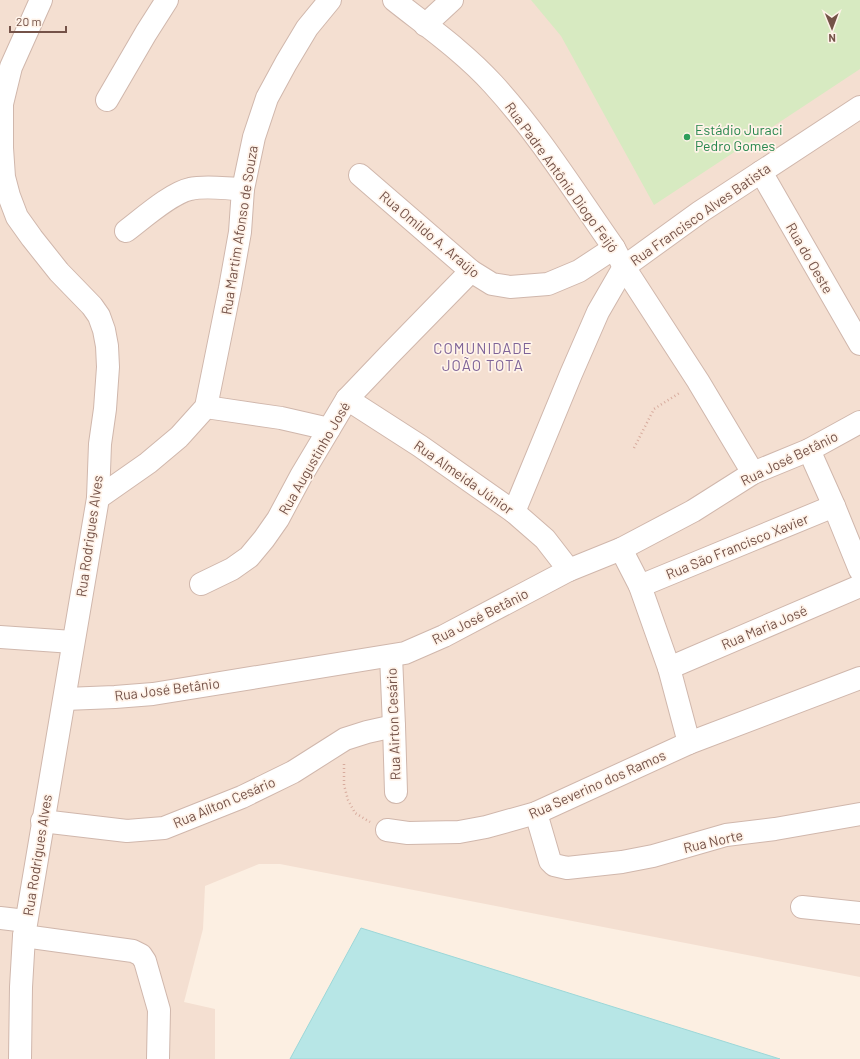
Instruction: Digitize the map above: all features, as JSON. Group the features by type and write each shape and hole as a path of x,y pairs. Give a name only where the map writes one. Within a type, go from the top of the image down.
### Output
{"street":[{"name":"Rua Rodrigues Alves","path":"20,1059 21,987 25,929 42,821 55,745 65,699 73,642 98,498 100,444 105,409 108,366 104,330 99,316 92,306 59,272 17,217 4,177 2,148 2,104 11,67 41,0"},
{"path":"107,100 167,0"},
{"name":"Rua Martim Afonso de Souza","path":"206,407 239,239 243,189 254,137 267,98 286,63 307,28 330,0"},
{"name":"Rua Padre Antônio Diogo Feijó","path":"394,0 460,52 493,84 526,123 619,257 698,382 753,473"},
{"path":"425,25 452,0"},
{"name":"Rua Francisco Alves Batista","path":"514,512 598,312 619,257 700,212 860,107"},
{"name":"Rua do Oeste","path":"761,172 860,344"},
{"name":"Rua Omildo A. Araújo","path":"360,175 471,271 492,284 510,287 548,284 619,257"},
{"path":"126,231 181,192 191,189 243,189"},
{"name":"Rua Augustinho José","path":"201,584 232,569 249,557 278,519 347,399 471,271"},
{"name":"Rua Almeida Júnior","path":"347,399 420,446 514,512 545,539 569,570"},
{"path":"98,498 148,463 174,442 206,407 282,418 329,429"},
{"name":"Rua José Betânio","path":"65,699 153,694 405,653 444,636 569,570 621,549 694,511 753,473 809,450 860,422"},
{"path":"809,450 860,570"},
{"name":"Rua São Francisco Xavier","path":"640,586 834,506"},
{"path":"621,549 640,586 669,668 689,743"},
{"name":"Rua Maria José","path":"669,668 860,586"},
{"path":"0,637 73,642"},
{"name":"Rua Airton Cesário","path":"390,656 396,792"},
{"name":"Rua Severino dos Ramos","path":"387,830 408,833 459,832 486,827 536,813 689,743 860,678"},
{"name":"Rua Aílton Cesário","path":"42,821 128,831 164,828 242,797 293,772 345,739 394,726"},
{"name":"Rua Norte","path":"536,813 550,861 554,865 567,868 622,862 653,856 726,835 775,829 860,814"},
{"path":"802,907 860,913"},
{"path":"0,918 25,929 141,955 146,961 159,1010 158,1059"}],"path":[{"path":"634,448 654,409 698,382"},
{"path":"345,739 344,785 348,800 354,813 387,830"}],"shaded area":[{"path":"0,0 860,0 860,977 280,864 259,864 205,886 203,929 184,1002 215,1009 215,1059 0,1059"}],"green space":[{"name":"Estádio Juraci Pedro Gomes","path":"531,0 860,0 860,69 654,205 561,36"}],"water":[{"path":"361,928 780,1059 290,1059"}],"place":[{"name":"Estádio Juraci Pedro Gomes","path":"687,137"}],"district":[{"name":"COMUNIDADE JOÃO TOTA","path":"483,356"}]}
